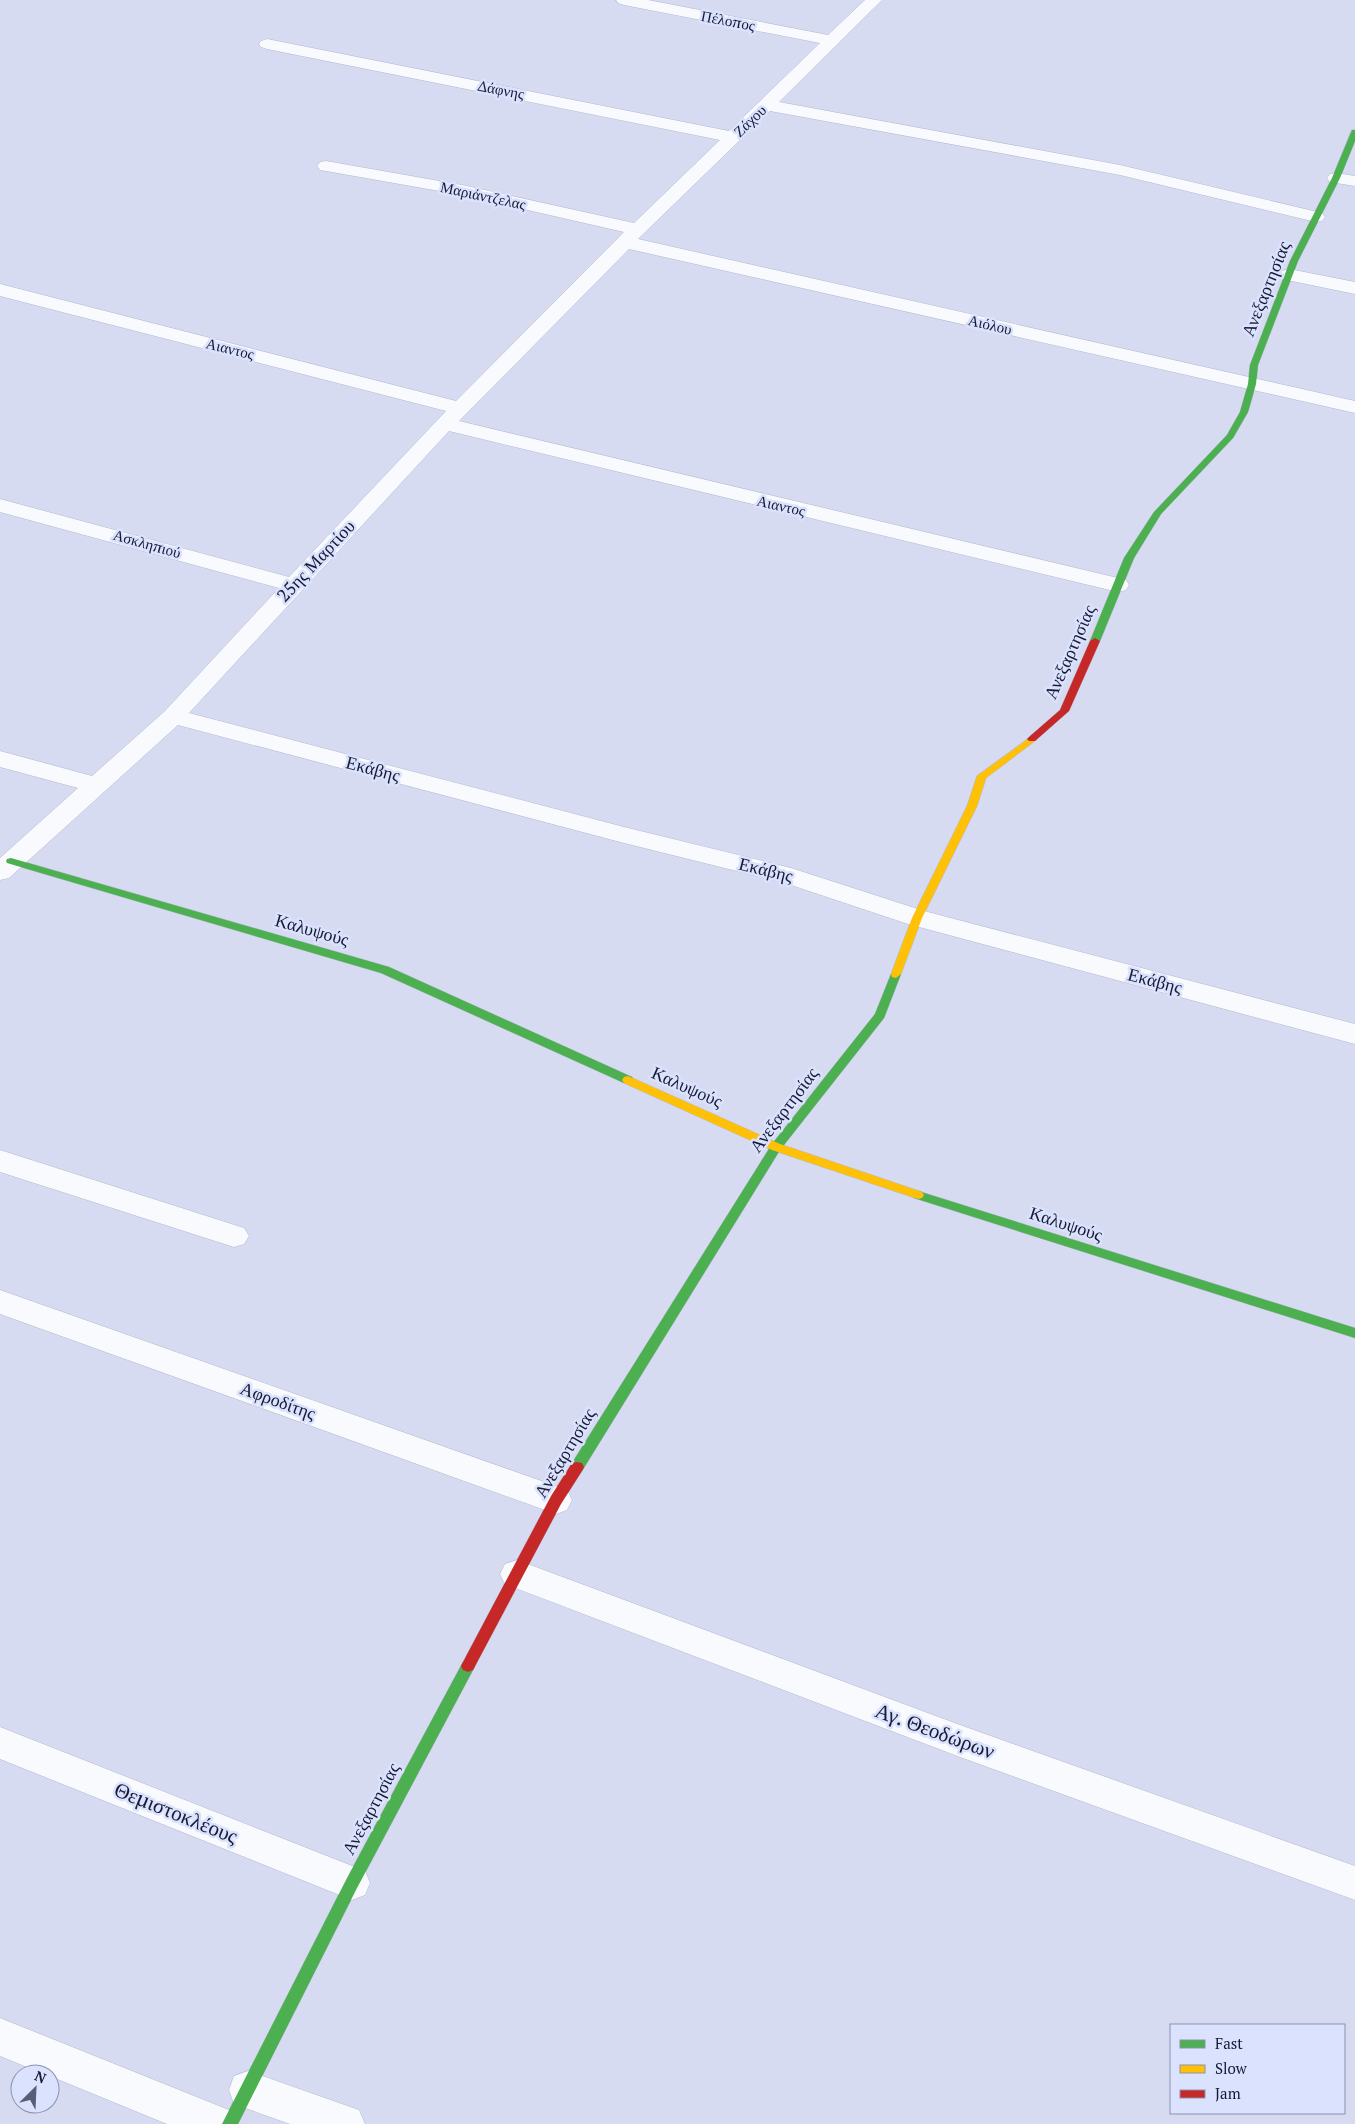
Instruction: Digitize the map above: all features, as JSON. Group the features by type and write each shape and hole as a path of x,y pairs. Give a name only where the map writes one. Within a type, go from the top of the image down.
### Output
{"street":[{"name":"Πέλοπος","path":"624,0 833,41"},
{"name":"Ζάχου","path":"632,236 874,0"},
{"name":"Δάφνης","path":"267,44 734,137"},
{"path":"767,105 1120,170 1316,218"},
{"name":"Ανεξαρτησίας","path":"230,2124 352,1883 556,1500 776,1147 880,1015 916,918 972,806 982,776 1037,736 1064,711 1129,558 1158,512 1230,436 1244,412 1252,384 1254,365 1288,275 1336,178 1355,132"},
{"name":"Μαριάντζελας","path":"326,166 462,190 632,236"},
{"path":"1336,178 1355,181"},
{"name":"Αιόλου","path":"632,236 1355,407"},
{"name":"25ης Μαρτίου","path":"6,866 173,716 444,424 632,236"},
{"path":"1288,275 1355,288"},
{"name":"Αιαντος","path":"0,290 460,408"},
{"name":"Αιαντος","path":"444,424 1118,585"},
{"name":"Ασκληπιού","path":"0,505 294,585"},
{"name":"Εκάβης","path":"173,716 624,835 792,876 916,918 1355,1034"},
{"path":"0,759 97,785"},
{"name":"Καλυψούς","path":"6,866 385,970 776,1147 923,1197 1355,1333"},
{"path":"0,1161 234,1236"},
{"name":"Αφροδίτης","path":"0,1302 556,1500"},
{"name":"Αγ. Θεοδώρων","path":"517,1574 960,1741 1355,1882"},
{"name":"Θεμιστοκλέους","path":"0,1743 352,1883"},
{"path":"0,2037 215,2124"},
{"path":"248,2090 345,2124"}],"traffic: fast":[{"path":"1095,641 1129,558 1158,512 1230,436 1244,412 1252,384 1254,365 1294,261 1336,178 1355,132"},
{"path":"11,861 385,970 628,1080"},
{"path":"577,1467 776,1147 880,1015 896,974"},
{"path":"918,1195 1355,1333"},
{"path":"230,2124 352,1883 468,1666"}],"traffic: slow":[{"path":"896,974 917,918 972,806 982,776 1032,739"},
{"path":"628,1080 776,1147 918,1195"}],"traffic: jam":[{"path":"1032,739 1064,711 1095,641"},
{"path":"468,1666 556,1500 577,1467"}]}
